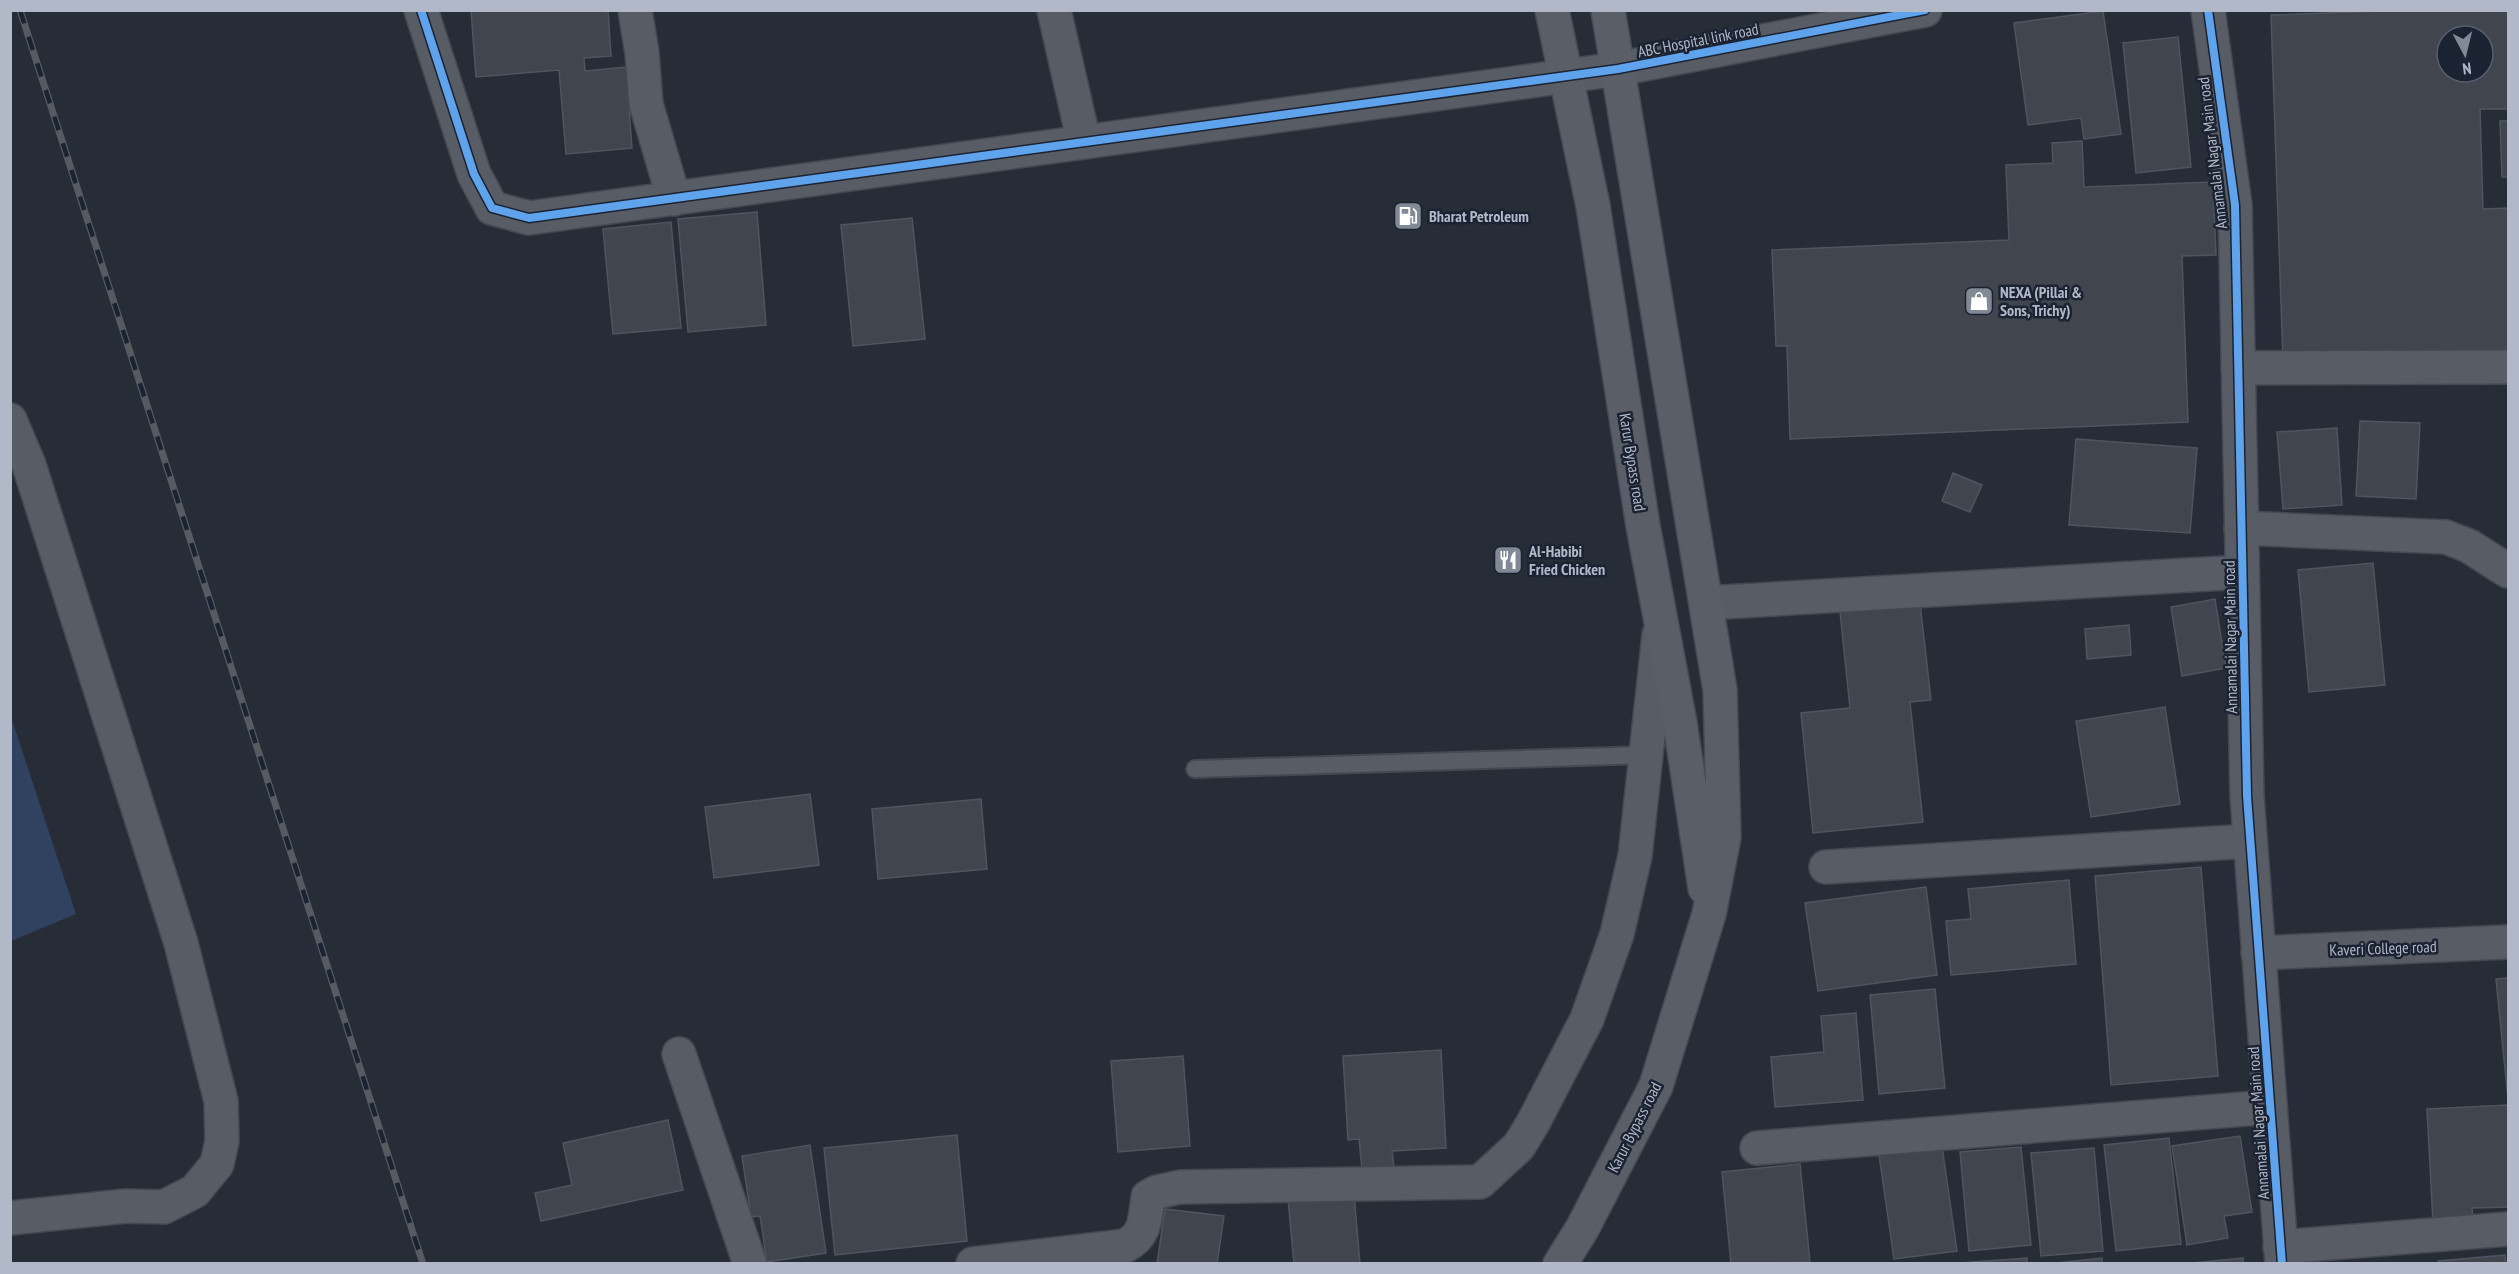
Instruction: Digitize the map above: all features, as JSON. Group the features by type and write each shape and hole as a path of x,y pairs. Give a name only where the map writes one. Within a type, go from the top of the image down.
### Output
{"main road":[{"name":"Karur Bypass road","path":"1552,10 1593,206 1660,625 1680,723 1709,914"},
{"name":"Karur Bypass road","path":"1560,1263 1582,1229 1656,1086 1709,914 1724,837 1720,690 1608,10"}],"street":[{"name":"ABC Hospital link road","path":"421,10 474,174 492,208 529,218 1618,69 1925,10"},
{"path":"635,10 646,104 674,199"},
{"path":"1054,10 1084,141"},
{"name":"Annamalai Nagar Main road","path":"2208,10 2235,204 2247,795 2281,1255"},
{"path":"2238,368 2508,367"},
{"path":"10,420 29,465 181,943 221,1101 222,1141 217,1164 195,1191 164,1207 126,1206 10,1218"},
{"path":"2241,528 2446,537 2469,546 2508,571"},
{"path":"1706,603 2242,572"},
{"path":"973,1263 1125,1246 1137,1240 1144,1225 1149,1197 1157,1192 1180,1187 1480,1182 1498,1168 1520,1146 1587,1018 1617,934 1635,856 1660,625"},
{"path":"1826,867 2250,841"},
{"name":"Kaveri College road","path":"2258,953 2508,942"},
{"path":"679,1054 750,1263"},
{"path":"1757,1148 2270,1107"},
{"path":"2281,1255 2508,1229"}],"lane":[{"path":"1195,769 1646,755"}],"water":[{"path":"11,717 76,914 10,941"}],"building":[{"path":"471,10 608,10 611,56 584,58 585,71 626,67 632,148 566,154 559,70 476,77"},
{"path":"2410,10 2508,10 2508,109 2480,109 2483,209 2508,208 2508,353 2283,361 2271,15"},
{"path":"2103,11 2121,134 2084,139 2081,118 2028,125 2014,23"},
{"path":"2178,37 2191,167 2136,173 2123,43"},
{"path":"2500,121 2508,121 2508,177 2502,177"},
{"name":"NEXA (Pillai & Sons, Trichy)","path":"2082,141 2084,187 2213,182 2216,255 2182,256 2188,422 1790,439 1787,346 1776,346 1772,250 2009,240 2006,165 2053,163 2052,143"},
{"path":"757,212 766,325 688,332 678,219"},
{"path":"912,218 925,339 853,346 841,225"},
{"path":"671,222 681,328 613,334 603,229"},
{"path":"2360,421 2420,423 2416,499 2356,496"},
{"path":"2337,428 2342,505 2283,509 2277,432"},
{"path":"2076,439 2197,448 2190,533 2069,525"},
{"path":"1953,473 1982,485 1970,512 1942,501"},
{"path":"2373,563 2385,685 2309,692 2298,570"},
{"path":"2215,599 2226,668 2182,676 2171,607"},
{"path":"1920,603 1931,700 1910,702 1923,822 1813,833 1801,713 1850,708 1840,612"},
{"path":"2129,625 2131,655 2087,659 2085,629"},
{"path":"2165,707 2180,804 2091,817 2076,721"},
{"path":"810,794 819,865 714,878 705,807"},
{"path":"981,799 987,869 878,879 872,809"},
{"path":"2201,867 2218,1076 2111,1085 2095,876"},
{"path":"2069,880 2076,964 1951,975 1946,921 1971,919 1968,889"},
{"path":"1926,887 1937,975 1818,991 1805,903"},
{"path":"2508,978 2508,1099 2496,979"},
{"path":"1935,989 1945,1088 1879,1094 1870,995"},
{"path":"1856,1013 1863,1100 1775,1107 1771,1057 1824,1052 1821,1016"},
{"path":"1441,1050 1446,1148 1392,1151 1394,1167 1362,1169 1359,1139 1348,1140 1343,1056"},
{"path":"1183,1056 1190,1146 1118,1152 1111,1061"},
{"path":"2508,1105 2508,1207 2472,1208 2473,1221 2433,1223 2427,1109"},
{"path":"668,1120 683,1190 541,1221 535,1193 572,1185 563,1143"},
{"path":"957,1135 967,1241 835,1255 824,1148"},
{"path":"2240,1136 2252,1212 2224,1216 2228,1238 2187,1245 2172,1146"},
{"path":"2169,1138 2181,1244 2116,1251 2104,1145"},
{"path":"810,1145 826,1253 767,1262 760,1216 751,1217 742,1156"},
{"path":"1942,1146 1957,1251 1894,1259 1879,1155"},
{"path":"2021,1147 2031,1245 1969,1251 1960,1152"},
{"path":"2094,1148 2103,1251 2041,1256 2031,1153"},
{"path":"1800,1164 1810,1262 1731,1264 1722,1172"},
{"path":"1354,1194 1360,1264 1294,1264 1288,1199"},
{"path":"1165,1209 1224,1216 1217,1264 1157,1264"},
{"path":"2505,1255 2506,1264 2438,1264 2438,1261"},
{"path":"2027,1258 2027,1264 1960,1263"},
{"path":"2102,1258 2102,1264 2047,1264"},
{"path":"2243,1258 2243,1264 2182,1264"}],"railway":[{"path":"20,10 423,1264"}],"cycle path":[{"path":"421,10 474,174 492,208 529,218 1618,69 1925,10"},
{"path":"2208,10 2235,205 2247,796 2282,1264"}],"place":[{"name":"Bharat Petroleum","path":"1408,216"},
{"name":"NEXA (Pillai & Sons, Trichy)","path":"1979,301"},
{"name":"Al-Habibi Fried Chicken","path":"1508,560"}]}
